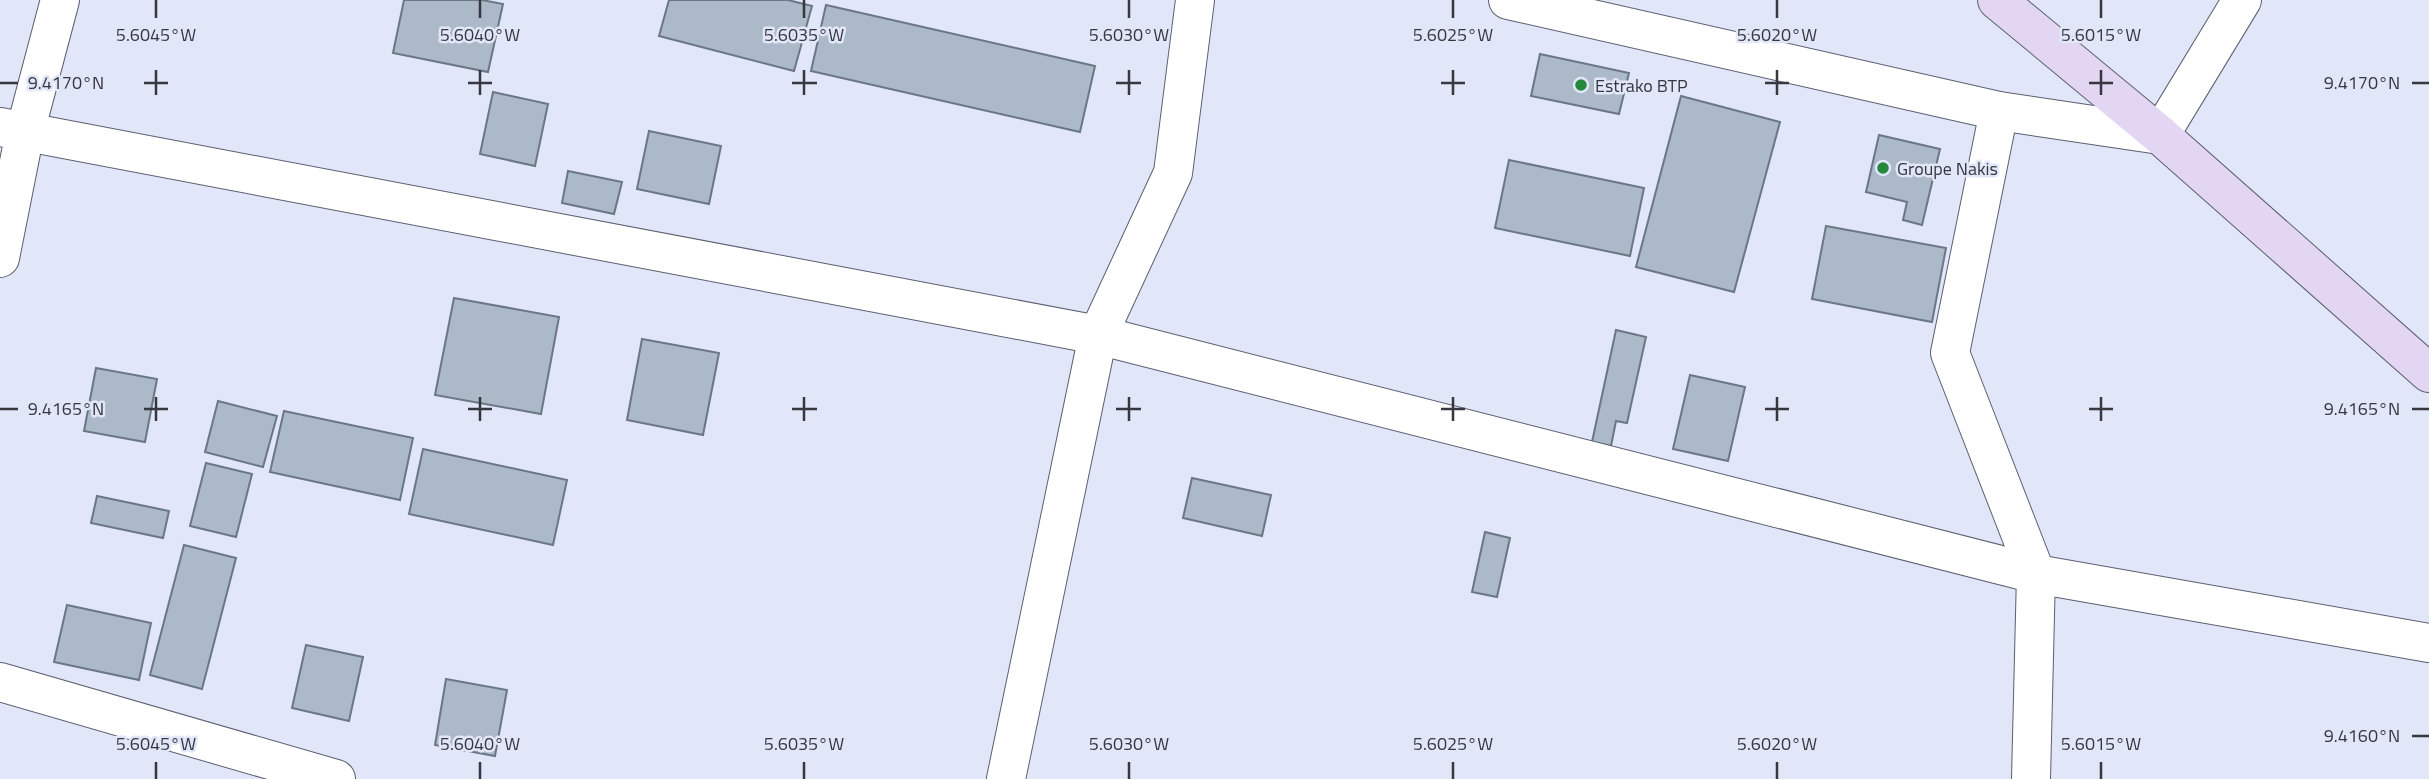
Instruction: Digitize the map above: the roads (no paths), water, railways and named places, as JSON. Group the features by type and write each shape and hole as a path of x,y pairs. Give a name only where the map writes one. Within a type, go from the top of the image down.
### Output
{"main road":[{"path":"1997,0 2160,135 2429,373"}],"street":[{"path":"0,258 13,129 60,0"},
{"path":"1006,779 1098,335 1173,173 1195,0"},
{"path":"1508,0 1999,111 2160,135 2242,0"},
{"path":"1999,111 1950,353 2036,574 2031,779"},
{"path":"13,129 1098,335 2036,574 2429,643"},
{"path":"0,682 336,779"}],"place":[{"name":"Estrako BTP","path":"1581,85"},
{"name":"Groupe Nakis","path":"1883,168"}]}
